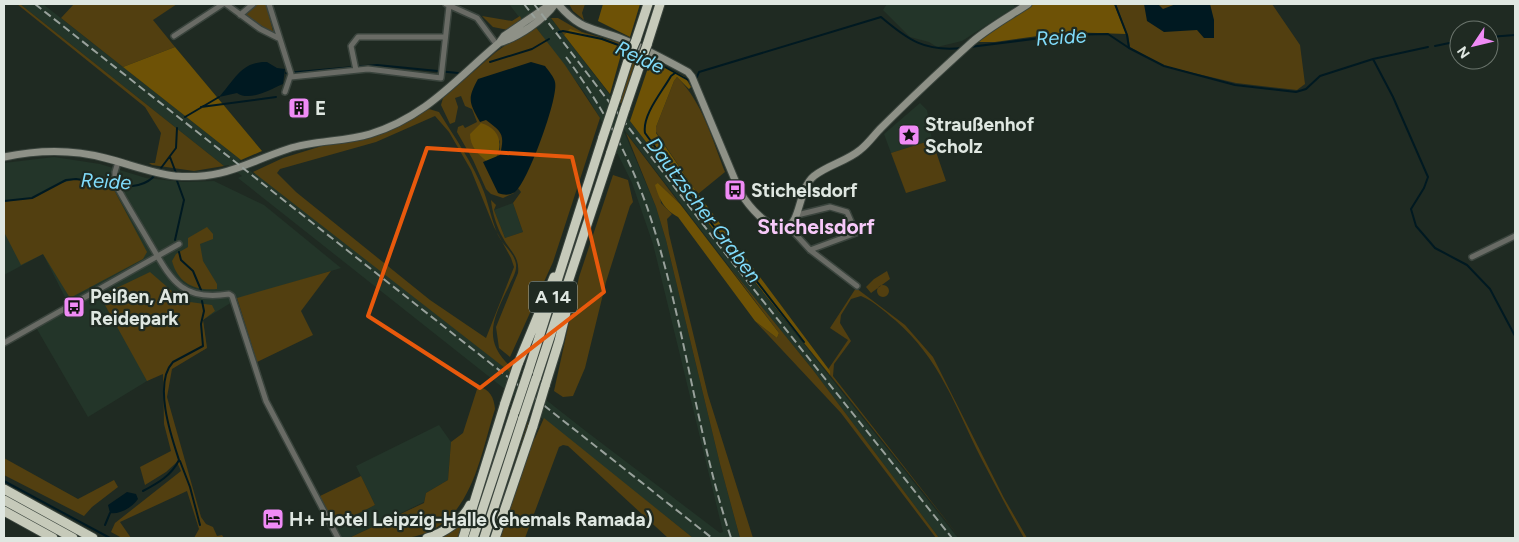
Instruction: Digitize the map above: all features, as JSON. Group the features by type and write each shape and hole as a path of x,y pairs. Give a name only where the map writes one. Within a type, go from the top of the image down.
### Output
{"highway":[{"name":"A 14","path":"473,538 578,222 630,54 648,4"},
{"name":"A 14","path":"484,538 660,4"},
{"path":"462,538 480,487 518,364 578,222"},
{"path":"496,538 534,426 563,328 577,256"},
{"path":"427,538 443,532 464,515 480,487"},
{"path":"4,489 93,538"},
{"path":"4,500 74,538"},
{"path":"4,512 53,538"},
{"path":"14,517 44,538"}],"street":[{"path":"174,36 224,4 260,29 278,38"},
{"path":"240,15 253,4"},
{"path":"268,4 290,73 285,92"},
{"path":"4,157 25,153 57,151 85,154 151,172 178,176 203,176 230,172 290,148 357,137 391,126 412,116 440,97 498,44 504,36 551,4"},
{"path":"498,44 508,40 557,4 580,25 623,39 692,76 740,192 749,206 776,226 788,226 810,250 857,286"},
{"path":"788,226 797,215 802,192 809,180 822,170 860,151 882,127 971,44 1028,4"},
{"path":"290,73 356,66 440,78 448,5 477,18 498,44"},
{"path":"356,66 350,46 358,37 445,37"},
{"path":"118,162 114,177 120,192 172,280 191,293 209,297 228,294 232,296 266,400 338,538"},
{"path":"797,215 830,206 847,212 856,233 810,250"},
{"path":"1472,257 1515,236"},
{"path":"4,343 179,244"}],"highlighted area":[{"path":"427,148 572,157 604,292 480,388 368,316"}],"shaded area":[{"path":"17,4 20,4 224,166 194,171 149,163 155,163 161,133 145,107"},
{"path":"20,4 43,4 241,160 239,161 254,174 257,173 587,432 720,533 723,532 653,244 632,183 600,118 584,92 528,17 522,21 509,4 540,4 733,255 958,538 939,538 813,370 728,265 622,127 656,207 666,240 720,464 740,538 693,538 238,178 242,176 228,165 224,166"},
{"path":"74,4 177,4 153,20 175,47 123,67 61,18"},
{"path":"257,4 266,4 273,31 271,32 244,15"},
{"path":"569,4 585,4 582,13 584,20 573,11"},
{"path":"603,4 640,4 630,37 598,21"},
{"path":"887,4 1013,4 1015,7 962,41 937,47 929,42 910,37 883,10"},
{"path":"1032,4 1114,4 1126,34 1067,32 995,42 978,42"},
{"path":"1116,4 1272,4 1300,45 1305,84 1297,90 1236,83 1164,66 1130,47 1128,35"},
{"path":"482,16 512,21 520,16 522,21 508,30 493,27"},
{"path":"551,18 558,18 582,32 624,44 623,47 570,30 564,35"},
{"path":"534,25 565,65 600,118 553,262 510,357 499,348 496,327 518,273 518,267 514,254 499,230 491,200 496,205 494,210 505,238 523,232 513,203 521,192 517,187 553,94 492,122 503,135 505,145 504,150 496,158 500,149 500,140 488,162 514,193 503,198 491,194 486,189 473,160 457,132 458,127 463,125 465,128 477,122 472,109 465,106 461,96 455,98 458,107 455,122 450,124 441,105 443,98 496,52"},
{"path":"570,29 623,47 610,94 564,35"},
{"path":"175,47 262,151 241,160 123,67"},
{"path":"634,56 637,57 622,105 619,101"},
{"path":"651,59 685,77 691,87 689,89 677,77 656,127 656,133 698,194 830,371 830,375 733,255 630,121"},
{"path":"677,77 694,98 711,134 725,172 698,194 656,132 656,127"},
{"path":"920,103 927,110 932,140 891,153 884,134"},
{"path":"429,109 439,112 475,171 497,232 471,170 449,132 435,116 376,142 280,169 277,173 296,192 430,300 486,338 514,267 502,242 513,256 516,267 495,318 493,338 502,357 511,367 510,372 253,172 283,158 325,145 355,141 381,133"},
{"path":"481,123 492,128 499,141 496,158 488,162 475,150 470,138 470,134"},
{"path":"626,133 680,204 658,183 661,203 672,214 667,219 669,234 708,395 753,538 740,538 720,464 666,240 656,207"},
{"path":"932,140 946,181 906,193 891,153"},
{"path":"54,157 100,164 146,178 183,182 214,181 264,205 341,268 237,299 203,320 207,348 147,381 88,417 34,324 68,303 43,254 4,275 4,163"},
{"path":"613,175 628,180 633,202 630,206 606,282 585,368 573,396 563,397 554,391 579,277"},
{"path":"77,179 112,186 147,252 143,259 70,298 43,254 21,265 4,232 4,202 36,197 57,184"},
{"path":"658,183 680,204 779,333 777,338 755,321 678,217 663,204 655,185"},
{"path":"513,203 523,232 505,238 494,210"},
{"path":"207,227 213,234 213,239 200,244 203,261 217,284 217,289 201,289 188,284 178,275 172,261 176,254 188,247 188,238"},
{"path":"728,265 813,370 939,538 936,538 841,413 755,321 777,338 779,333"},
{"path":"331,271 301,311 313,335 257,362 237,298"},
{"path":"887,271 890,279 871,293 866,287 874,279"},
{"path":"150,272 173,292 190,302 212,305 215,311 203,320 207,348 172,369 167,397 201,517 206,524 213,527 217,536 222,535 224,538 194,538 199,529 187,491 120,522 131,538 122,538 111,532 115,523 181,471 177,462 166,472 145,485 140,467 171,451 164,424 163,374 147,381 100,296"},
{"path":"562,279 565,280 538,364 534,362"},
{"path":"885,285 888,286 888,296 881,297 878,296 877,289 878,286"},
{"path":"856,288 905,325 933,357 1004,498 1027,538 1024,538 1007,508 935,367 911,335 895,320 861,296 851,299 841,315 840,323 851,341 834,364 833,376 960,538 827,371 848,340 830,328"},
{"path":"478,386 491,394 495,409 477,470 459,507 445,522 428,532 399,539 349,538 424,503 426,493 448,480 451,442 463,433"},
{"path":"517,413 521,416 481,538 476,538"},
{"path":"544,418 693,538 668,538 568,446 563,445 559,447 525,538 499,538 531,441 535,438"},
{"path":"528,422 530,424 493,538 491,538"},
{"path":"439,425 451,442 448,480 426,493 424,502 349,538 341,538 334,526 375,505 356,466"},
{"path":"4,458 78,499 114,480 118,487 92,507 84,516 4,475"},
{"path":"361,476 375,505 334,526 320,496"},
{"path":"467,515 459,538 434,538"}],"water":[{"path":"1144,4 1158,4 1163,9 1176,4 1210,4 1214,20 1214,38 1204,38 1197,30 1164,32 1147,21"},
{"path":"267,62 277,68 285,69 283,84 254,95 248,96 237,93 219,97 244,68"},
{"path":"531,62 545,66 555,82 555,91 542,138 528,172 514,193 502,194 498,193 483,162 500,155 501,134 486,120 480,122 472,105 472,91 478,79"},
{"path":"127,492 136,494 138,499 136,502 121,512 110,513 108,505"}],"waterway":[{"path":"1115,4 1127,35 1129,48"},
{"name":"Reide","path":"697,77 699,72 881,17 918,43 938,48 962,48"},
{"name":"Reide","path":"559,32 563,31 602,39 629,49"},
{"name":"Reide","path":"970,47 1064,35 1108,34 1129,48 1164,66 1235,85 1296,92 1306,89 1320,76 1373,59 1428,47"},
{"name":"Reide","path":"1499,36 1515,35"},
{"name":"Reide","path":"490,62 532,49 549,39"},
{"name":"Reide","path":"1435,46 1449,43"},
{"name":"Reide","path":"647,57 690,81"},
{"path":"1373,59 1393,97 1428,177 1424,188 1411,209 1416,226 1435,248 1467,265 1490,289 1515,336"},
{"name":"Reide","path":"286,73 377,65 458,73"},
{"name":"Dautzscher Graben","path":"675,73 671,76 650,111 645,126 645,133 701,210 804,342"},
{"name":"Reide","path":"185,117 219,97"},
{"path":"201,107 276,97"},
{"name":"Reide","path":"158,172 176,148 177,128"},
{"path":"170,157 176,173"},
{"name":"Reide","path":"118,186 138,185 147,182 155,175"},
{"path":"175,240 184,200 176,178"},
{"name":"Reide","path":"4,201 32,198 66,180 76,179 114,185"},
{"path":"179,252 181,260 193,271 201,290"},
{"path":"143,491 168,475 179,460 168,424 164,383 167,371 173,362 203,346 201,324 204,311 202,301"},
{"path":"180,461 190,487 200,525"},
{"path":"4,481 110,538"},
{"path":"105,525 110,513"}],"railway":[{"path":"35,4 712,538"},
{"path":"524,4 535,18"},
{"path":"534,4 728,257 952,538"},
{"path":"566,57 602,110 631,167 647,207 671,289 708,456 731,538"}],"place":[{"name":"E","path":"299,108"},
{"name":"Straußenhof Scholz","path":"909,135"},
{"name":"Stichelsdorf","path":"735,190"},
{"name":"Peißen, Am Reidepark","path":"74,307"},
{"name":"H+ Hotel Leipzig-Halle (ehemals Ramada)","path":"273,519"}],"district":[{"name":"Stichelsdorf","path":"816,226"}]}
